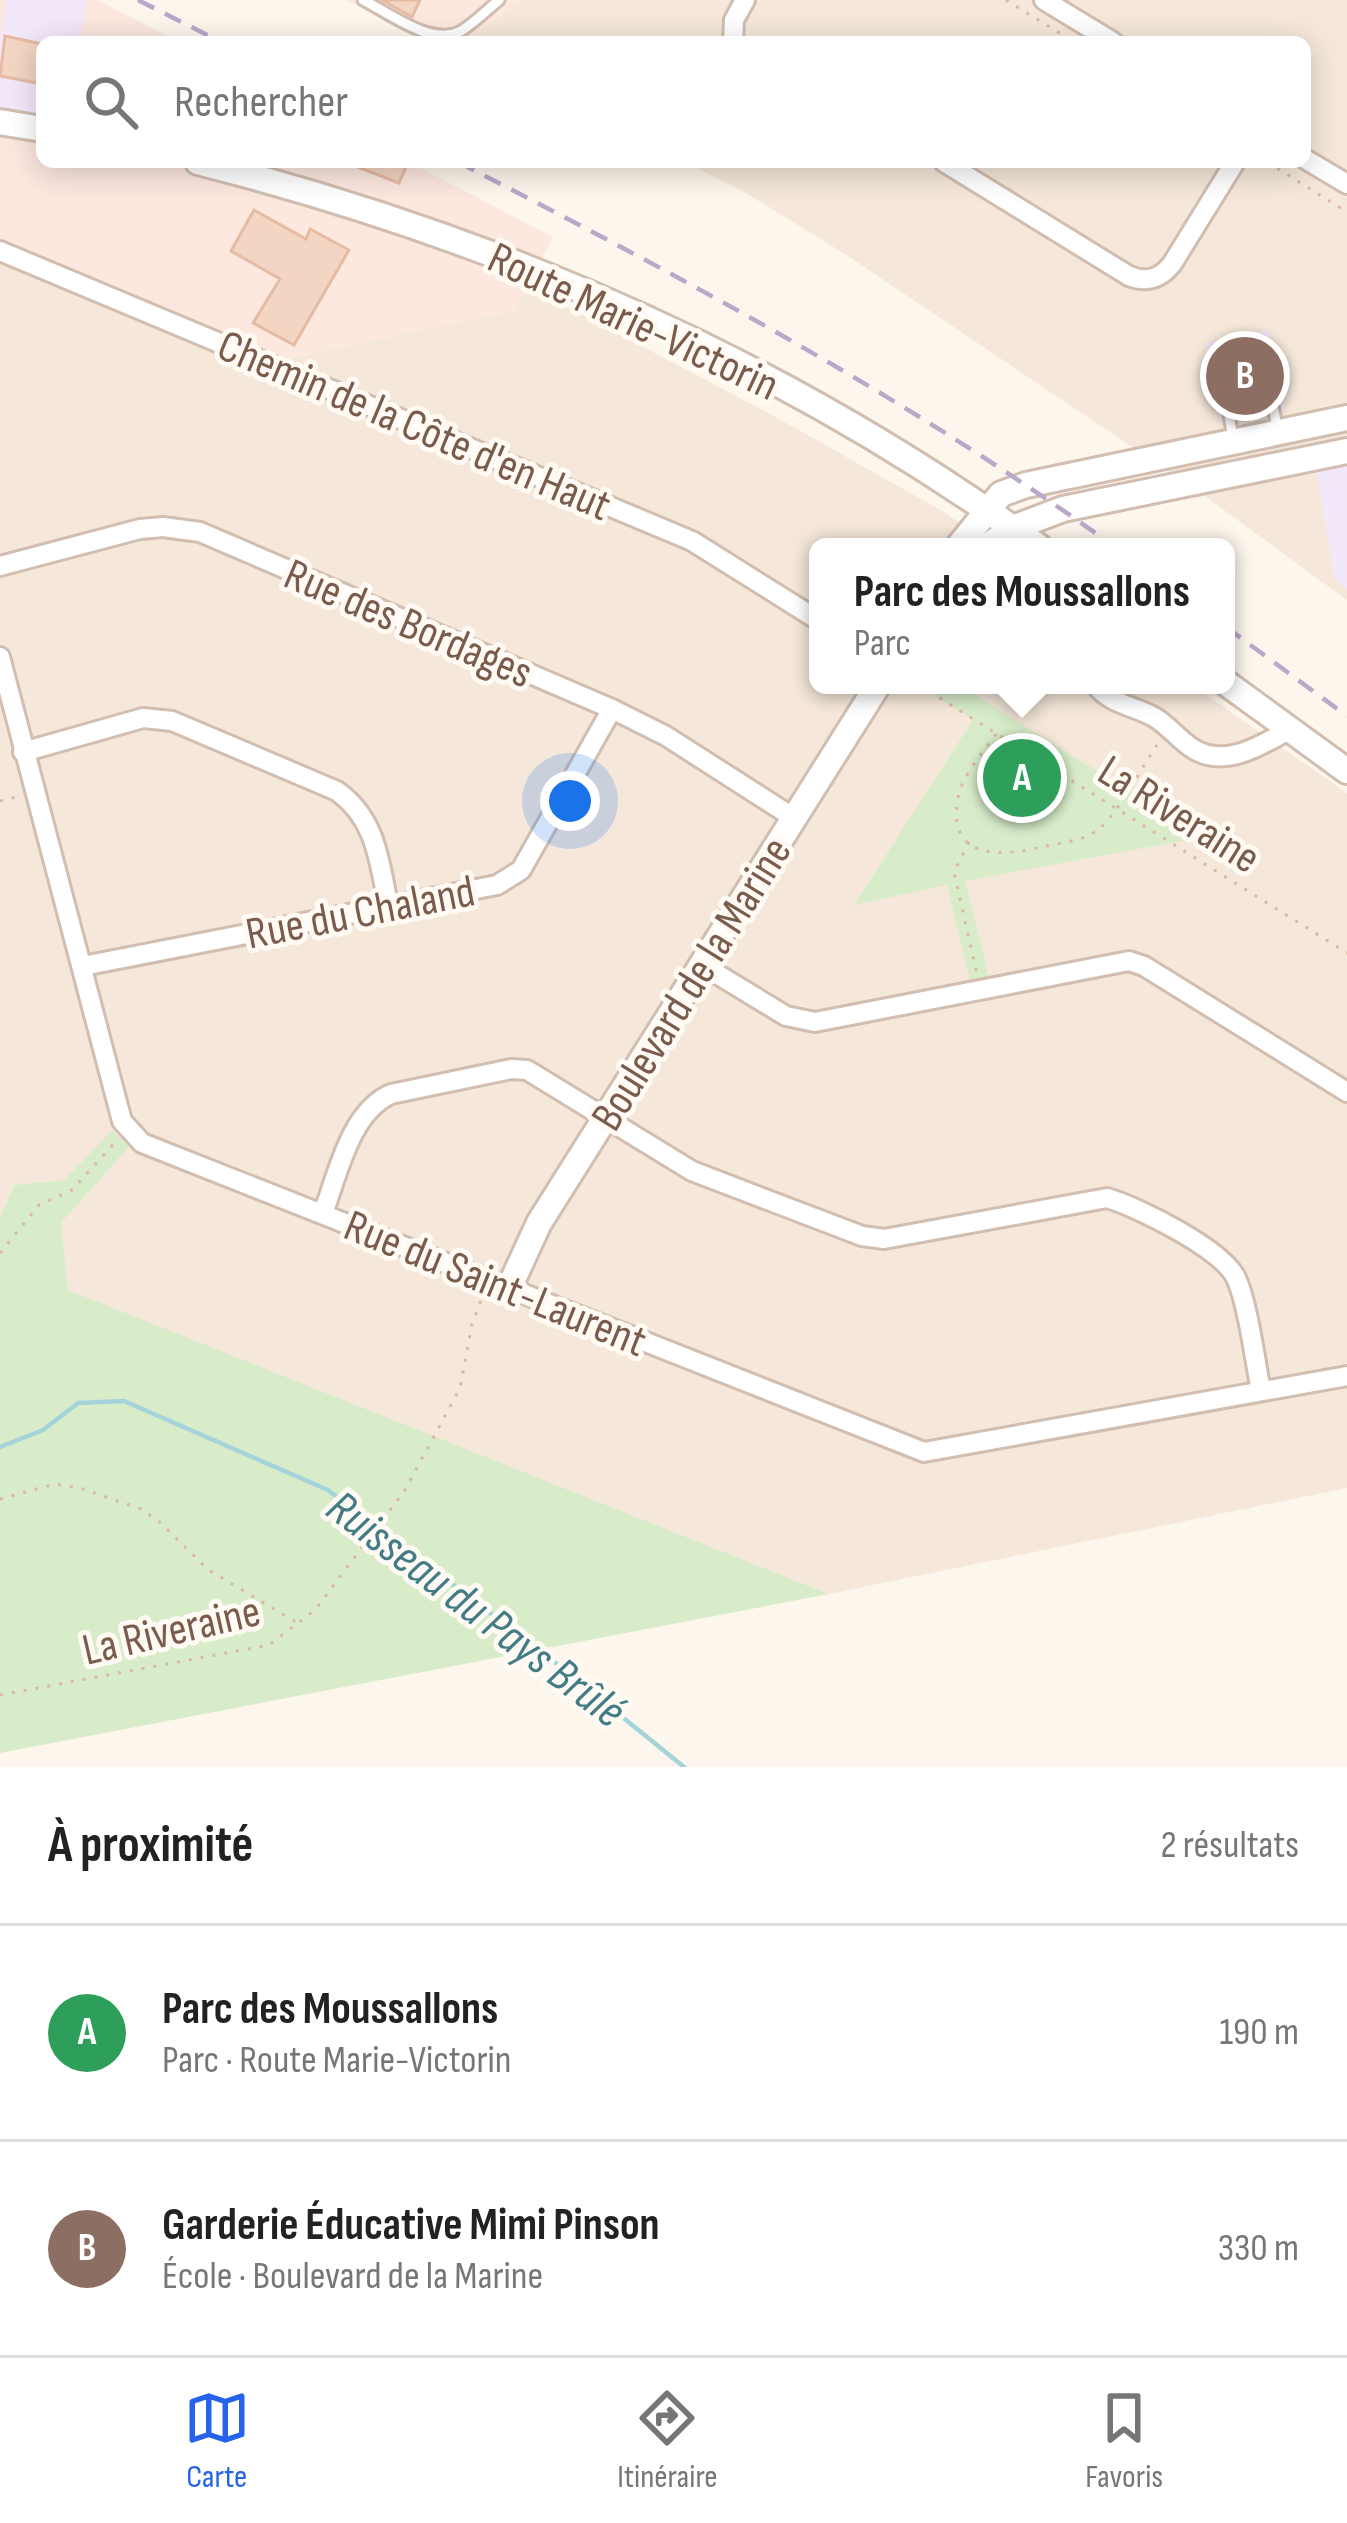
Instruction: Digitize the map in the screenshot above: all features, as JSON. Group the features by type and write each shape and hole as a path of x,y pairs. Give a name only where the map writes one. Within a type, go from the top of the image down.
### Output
{"street":[{"path":"733,36 734,20 746,0"},
{"path":"1044,0 1103,36"},
{"path":"0,122 36,128"},
{"path":"1311,163 1347,184"},
{"name":"Route Marie-Victorin","path":"219,168 393,218 599,296 813,403 1027,538"},
{"path":"954,168 1129,276 1145,280 1159,277 1172,264 1230,168"},
{"name":"Chemin de la Côte d'en Haut","path":"0,251 692,542 809,614"},
{"path":"965,538 1001,494 1026,484 1347,418"},
{"path":"1278,432 1284,464"},
{"path":"999,538 1063,509 1347,451"},
{"name":"Rue des Bordages","path":"0,566 140,530 184,528 612,709 666,736 794,818"},
{"path":"0,657 128,1132"},
{"path":"1235,690 1347,771"},
{"name":"Boulevard de la Marine","path":"510,1286 538,1223 872,694"},
{"path":"1102,694 1150,714 1211,757 1263,746 1289,729"},
{"name":"Rue du Chaland","path":"83,966 497,885 521,870 612,709"},
{"path":"23,752 143,718 172,721 337,791 352,802 374,837 388,904"},
{"path":"702,964 799,1022 815,1022 1129,961 1347,1092"},
{"path":"322,1213 361,1120 375,1102 391,1094 519,1069 534,1072 692,1171 862,1236 884,1239 1107,1198 1130,1204 1223,1261 1237,1280 1261,1391"},
{"name":"Rue du Saint-Laurent","path":"128,1132 142,1143 924,1452 1347,1376"}],"lane":[{"path":"363,0 432,34 446,36 460,31 499,0"}],"path":[{"path":"1006,0 1063,36"},
{"path":"1277,168 1347,212"},
{"name":"La Riveraine","path":"933,694 1347,953"},
{"path":"996,734 958,796 958,821 969,842 1002,856 1085,837 1101,827 1168,729"},
{"path":"0,801 34,792"},
{"path":"969,842 954,872 980,988"},
{"path":"0,1253 39,1205 72,1190 128,1132"},
{"name":"La Riveraine","path":"0,1695 269,1645 298,1624 314,1610 405,1490 460,1388 472,1324 485,1292 510,1286"},
{"path":"0,1499 55,1484 141,1510 208,1569 298,1624"}],"shaded area":[{"path":"0,0 98,0 167,36 36,36 36,168 421,168 553,237 516,310 279,360 0,242"},
{"path":"7,0 87,0 80,36 36,36 36,120 0,115 0,40"},
{"path":"346,0 520,0 475,36 418,36"},
{"path":"520,0 1347,0 1347,600 1202,494 848,256 697,168 1311,168 1311,36 475,36"},
{"path":"0,263 271,373 279,360 516,310 526,285 772,415 981,538 809,538 809,694 1205,694 1347,793 1347,1488 829,1594 67,1290 61,1223 129,1147 111,1131 64,1180 14,1185 0,1218"},
{"path":"1269,330 1285,410 1221,424 1205,343"},
{"path":"1347,451 1347,589 1335,580 1314,457"}],"green space":[{"path":"933,694 973,694 1203,837 965,881 991,985 972,989 947,885 854,905 973,720"},
{"path":"112,1130 129,1147 61,1223 68,1290 829,1594 0,1753 0,1218 14,1185 64,1180"}],"building":[{"path":"382,0 420,0 412,17"},
{"path":"5,36 36,43 36,83 0,76"},
{"path":"360,168 405,168 399,183"},
{"path":"254,210 306,239 310,229 349,250 294,345 253,323 280,279 231,251"},
{"path":"1254,360 1260,392 1230,398 1224,366"}],"waterway":[{"name":"Ruisseau du Pays Brûlé","path":"0,1447 43,1430 78,1403 124,1401 328,1490 684,1767"}],"railway":[{"path":"138,0 209,36"},
{"path":"470,168 794,342 957,440 1102,538"},
{"path":"1235,634 1347,716"}],"place":[{"name":"Garderie Éducative Mimi Pinson","path":"1245,376"},
{"name":"Parc des Moussallons","path":"1022,778"}]}
